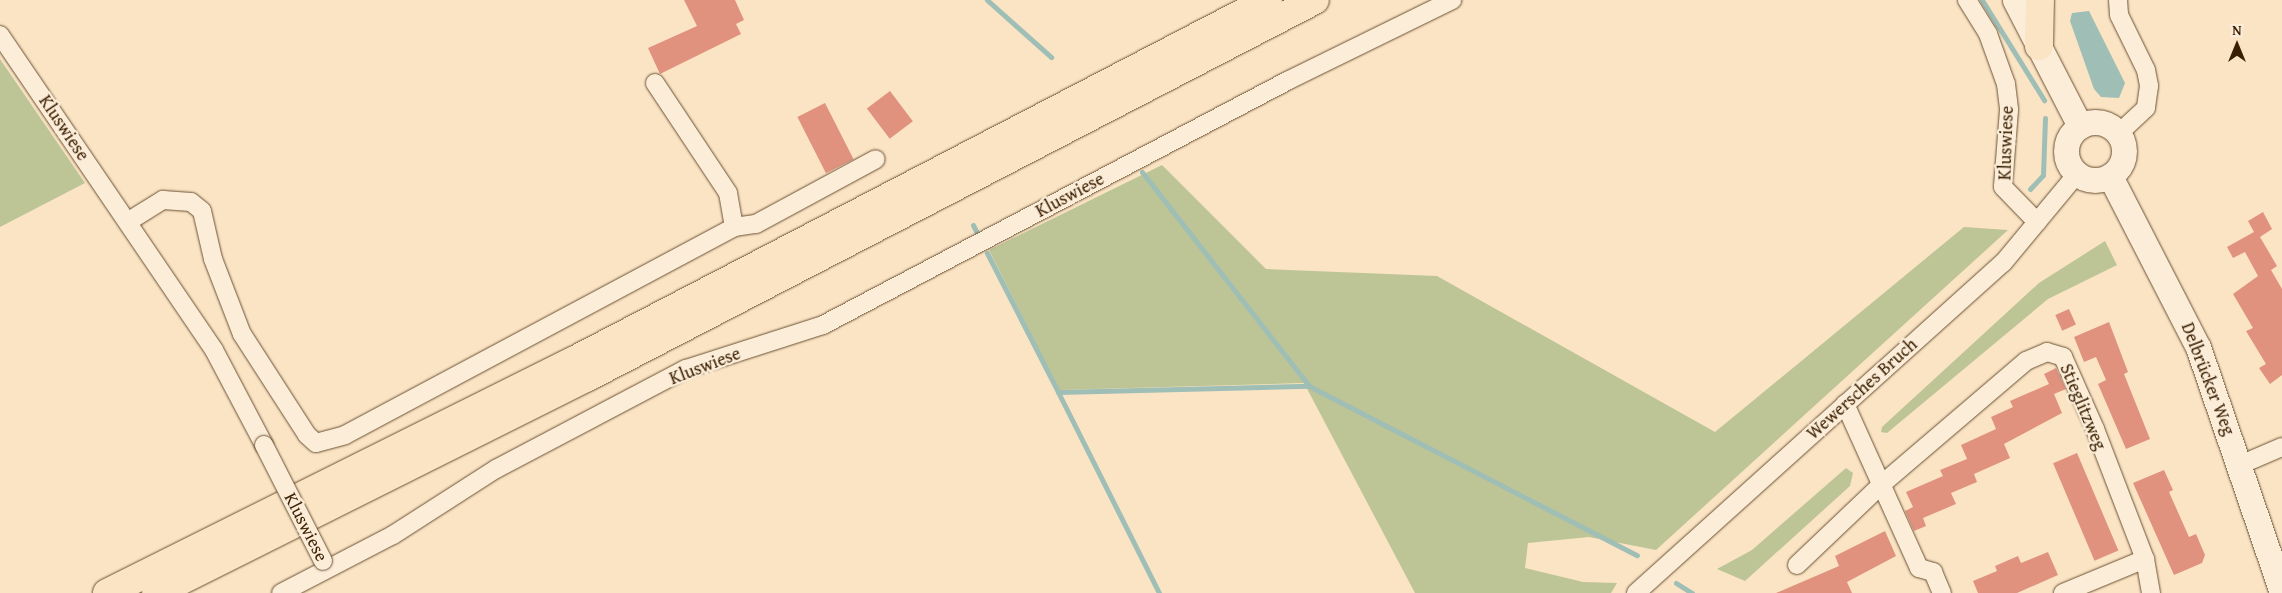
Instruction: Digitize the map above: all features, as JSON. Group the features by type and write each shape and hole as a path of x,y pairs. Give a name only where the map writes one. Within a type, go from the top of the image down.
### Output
{"highway":[{"path":"107,593 575,360 1268,0"},
{"path":"156,593 586,378 1315,0"},
{"path":"2039,46 2040,0"}],"street":[{"name":"Kluswiese","path":"0,35 129,221 214,350 325,566 496,469 686,370 823,325 1289,80 1452,0"},
{"name":"Kluswiese","path":"1967,0 1992,43 2006,84 2009,110 2003,187 2037,222"},
{"path":"2015,0 2080,126"},
{"path":"2118,0 2119,15 2146,70 2149,86 2146,108 2118,134"},
{"path":"655,83 728,193 734,227"},
{"path":"2105,124 2118,134 2122,161 2110,176 2093,180 2077,174 2066,149 2068,140 2080,126 2105,124"},
{"path":"129,221 163,200 191,202 202,211 213,259 242,334 306,435 316,443 345,435 734,227 756,224 876,159"},
{"name":"Wewersches Bruch","path":"1636,593 2003,263 2077,174"},
{"name":"Delbrücker Weg","path":"2110,176 2169,283 2198,347 2240,465 2282,593"},
{"name":"Stieglitzweg","path":"1797,565 1881,485 2026,361 2047,352 2063,357 2145,559 2151,593"},
{"path":"1845,404 1919,568 1933,572 1942,593"},
{"path":"2240,465 2282,447"},
{"path":"2063,593 2145,559"},
{"path":"282,593 325,566"}],"green space":[{"path":"0,59 85,183 0,227"},
{"path":"1162,165 1266,269 1437,276 1715,432 1964,227 2008,230 1656,550 1589,537 1528,543 1525,568 1583,582 1617,583 1611,593 1415,593 1304,383 1059,390 989,250"},
{"path":"2105,241 2117,265 2048,299 1887,433 1881,432 1882,427 2039,283"},
{"path":"1846,468 1853,473 1850,486 1745,581 1717,569 1752,550"}],"water":[{"path":"2089,11 2125,83 2119,98 2101,97 2094,89 2070,21 2072,13"}],"building":[{"path":"684,0 735,0 744,20 736,24 741,34 660,74 648,48 697,26"},
{"path":"890,91 913,121 890,139 867,108"},
{"path":"825,103 854,159 826,173 797,117"},
{"path":"2263,212 2272,229 2260,237 2277,266 2271,270 2282,289 2282,375 2270,384 2259,368 2266,364 2246,331 2253,328 2233,294 2258,276 2245,252 2233,258 2227,247 2254,232 2248,221"},
{"path":"2069,309 2076,325 2062,331 2055,315"},
{"path":"2109,322 2128,372 2124,374 2150,439 2126,449 2098,384 2106,380 2096,357 2084,362 2074,337"},
{"path":"2056,368 2066,389 2054,394 2062,413 2004,444 2010,458 1974,474 1977,482 1951,493 1956,504 1923,518 1926,526 1914,531 1905,511 1913,507 1906,492 1943,476 1940,470 1967,459 1961,445 1996,429 1991,417 2013,407 2010,401 2049,384 2044,374"},
{"path":"2077,453 2118,551 2094,561 2053,463"},
{"path":"2164,470 2173,490 2169,492 2189,537 2196,534 2205,555 2202,563 2174,575 2133,483"},
{"path":"1885,531 1896,556 1847,582 1852,593 1776,593 1839,566 1835,556"},
{"path":"2048,552 2058,575 2017,593 1978,593 1973,581 1997,571 1995,566 2018,556 2021,563"}],"waterway":[{"path":"987,0 1051,57"},
{"path":"1982,0 2044,100"},
{"path":"2030,189 2043,175 2045,118"},
{"path":"1142,172 1309,386 1637,555"},
{"path":"973,225 978,235"},
{"path":"987,253 1058,392 1309,386"},
{"path":"1058,392 1159,593"},
{"path":"1676,583 1692,593"}]}
